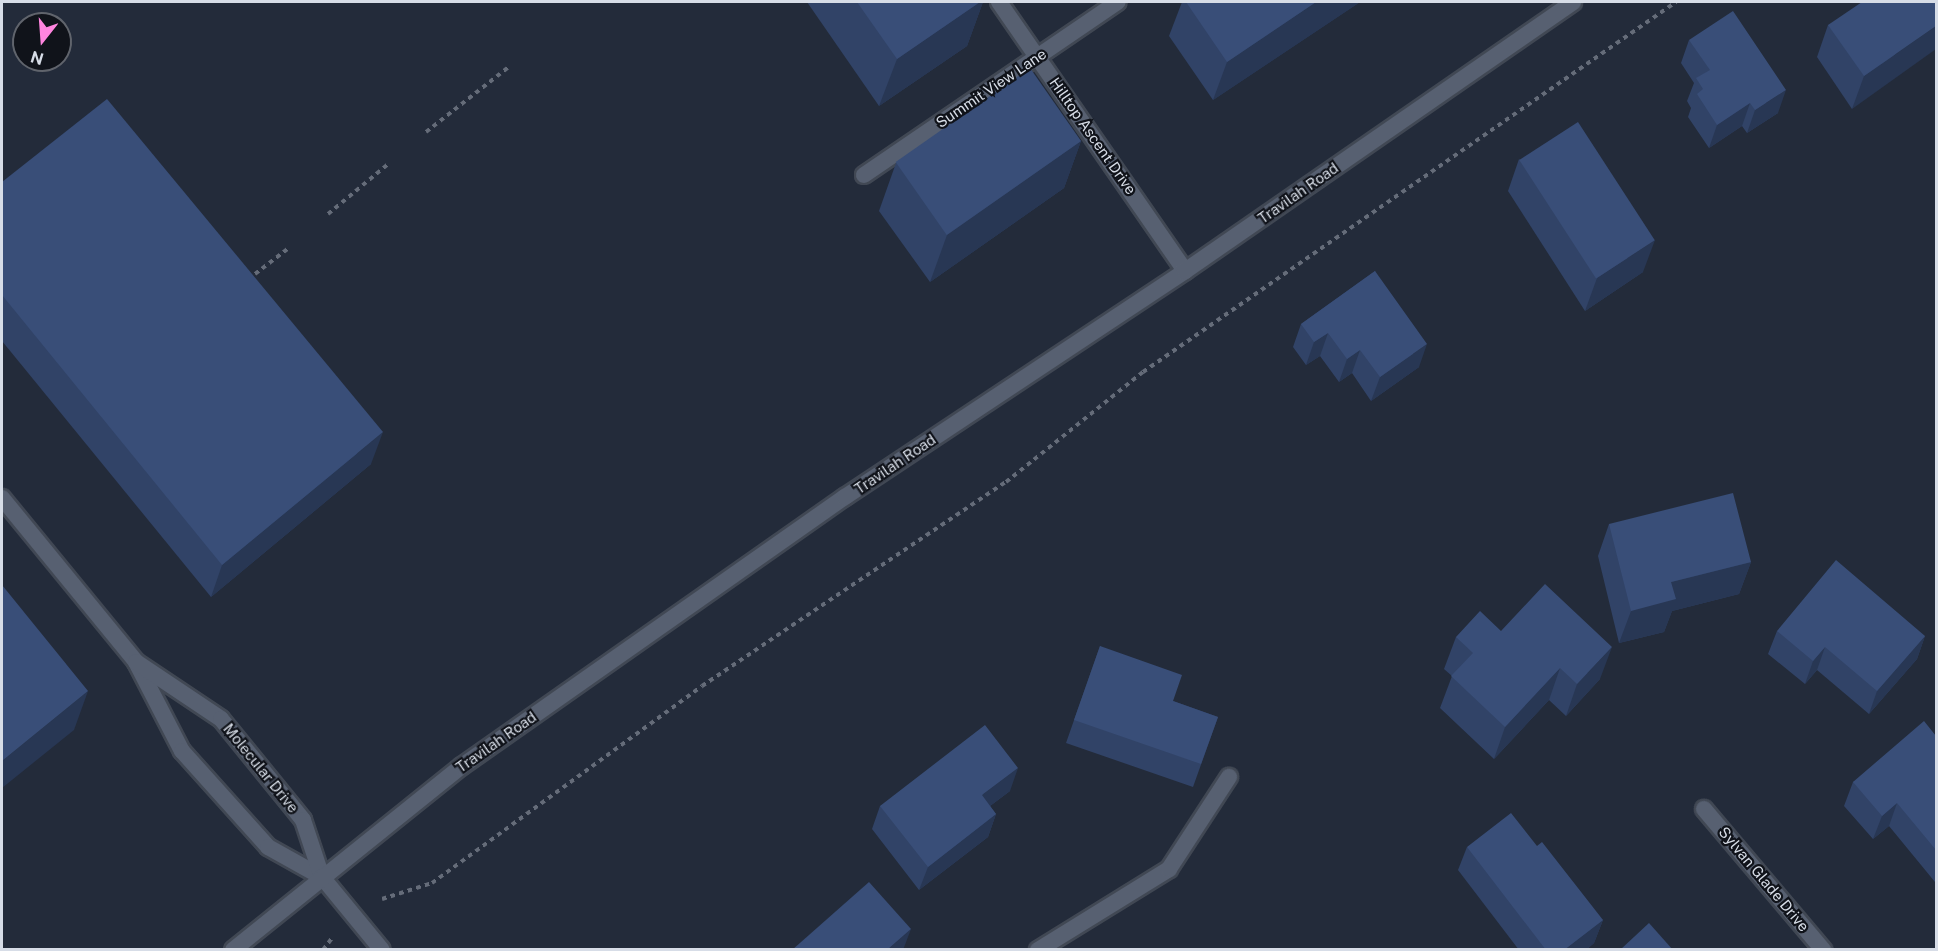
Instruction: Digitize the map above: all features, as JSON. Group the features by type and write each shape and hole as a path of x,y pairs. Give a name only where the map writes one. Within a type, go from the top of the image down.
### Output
{"main road":[{"name":"Hilltop Ascent Drive","path":"999,2 1185,271"},
{"name":"Summit View Lane","path":"864,175 1118,2"},
{"name":"Travilah Road","path":"233,950 462,766 835,504 1185,271 1573,2"},
{"name":"Molecular Drive","path":"2,498 136,662 182,752 268,847 322,877"},
{"name":"Molecular Drive","path":"136,662 221,719 303,820 322,877"},
{"path":"1038,950 1169,869 1229,777"},
{"name":"Sylvan Glade Drive","path":"1704,809 1822,950"},
{"path":"322,877 382,950"}],"path":[{"path":"381,899 432,883 702,686 1006,482 1143,372 1676,2"},
{"path":"426,132 510,66"},
{"path":"328,213 387,165"},
{"path":"255,274 290,247"}],"building":[{"path":"857,2 980,2 897,59"},
{"path":"1186,2 1316,2 1227,62"},
{"path":"1862,2 1936,2 1936,26 1864,76 1828,25"},
{"path":"1733,11 1786,90 1755,110 1750,103 1717,125 1697,94 1703,89 1696,78 1710,70 1689,40"},
{"path":"1030,68 1081,141 947,235 896,162"},
{"path":"107,99 383,432 222,565 2,295 2,182"},
{"path":"1578,122 1655,240 1596,278 1519,160"},
{"path":"1375,271 1427,344 1380,377 1360,350 1347,359 1328,333 1314,342 1301,324"},
{"path":"1733,493 1751,562 1671,582 1676,599 1631,611 1609,524"},
{"path":"1836,560 1925,636 1877,691 1825,647 1813,661 1777,631"},
{"path":"1545,584 1612,647 1577,684 1560,668 1505,727 1451,676 1473,653 1456,637 1480,611 1501,631"},
{"path":"2,585 88,691 2,761"},
{"path":"1100,646 1182,675 1173,701 1218,717 1201,764 1074,720"},
{"path":"1924,721 1936,736 1936,850 1897,803 1882,816 1853,782"},
{"path":"985,725 1018,768 982,795 996,814 928,867 880,806"},
{"path":"1511,813 1537,846 1542,842 1603,920 1564,950 1546,950 1467,847"},
{"path":"869,882 911,929 887,950 792,950"},
{"path":"1649,923 1673,950 1620,950"}]}
